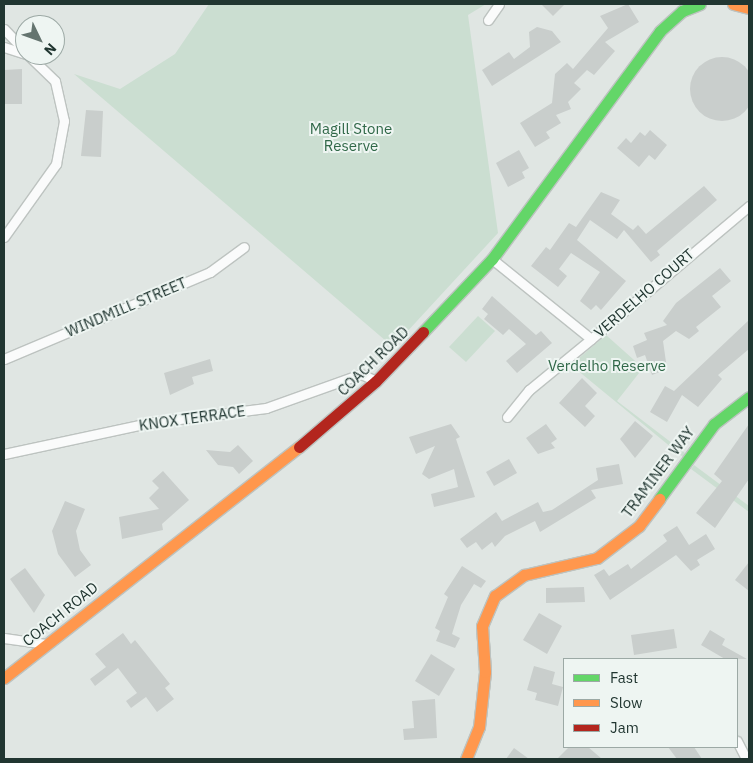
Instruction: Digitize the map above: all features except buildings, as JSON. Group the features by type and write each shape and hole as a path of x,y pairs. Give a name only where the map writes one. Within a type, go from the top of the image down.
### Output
{"street":[{"path":"488,20 498,4"},
{"name":"COACH ROAD","path":"4,678 233,502 376,381 492,259 660,31 682,11 700,4"},
{"path":"733,4 749,8"},
{"path":"4,29 15,41"},
{"path":"4,238 56,164 64,121 55,81 38,65"},
{"name":"VERDELHO COURT","path":"492,259 590,339 749,206"},
{"name":"WINDMILL STREET","path":"4,359 210,272 244,248"},
{"path":"507,417 529,390 590,339"},
{"name":"KNOX TERRACE","path":"4,454 148,423 266,408 361,374 376,381"},
{"name":"TRAMINER WAY","path":"466,759 479,727 485,672 482,626 495,596 524,575 597,558 639,526 714,424 749,397"},
{"path":"4,638 46,644"},
{"path":"738,743 746,759"}],"green space":[{"name":"Magill Stone Reserve","path":"209,4 486,4 468,15 498,233 393,347 74,74 120,89 175,54"},
{"path":"478,316 495,331 466,362 449,347"},
{"name":"Verdelho Reserve","path":"606,335 643,368 617,401 685,453 683,457 571,365"},
{"path":"694,465 749,506 749,512 691,469"}],"traffic: fast":[{"path":"423,332 492,259 660,31 682,11 700,4"},
{"path":"659,499 714,424 749,397"}],"traffic: slow":[{"path":"733,4 749,8"},
{"path":"4,678 299,447"},
{"path":"466,759 479,727 485,672 482,626 495,596 524,575 597,558 639,526 659,499"}],"traffic: jam":[{"path":"299,447 376,381 423,332"}]}
